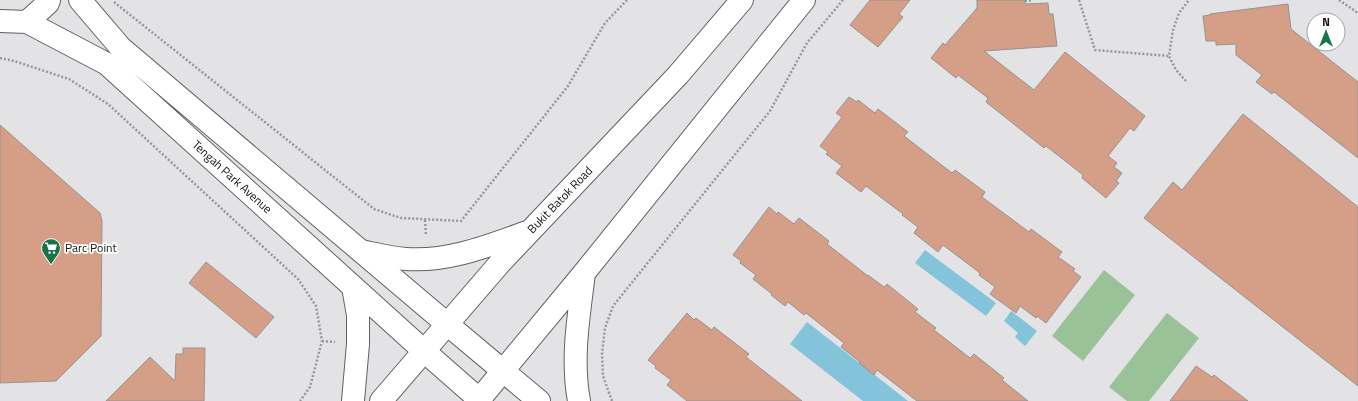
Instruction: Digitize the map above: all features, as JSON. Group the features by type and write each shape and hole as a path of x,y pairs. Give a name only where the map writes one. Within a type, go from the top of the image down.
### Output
{"main road":[{"path":"27,22 48,3 49,0"},
{"path":"80,0 121,48 539,401"},
{"name":"Bukit Batok Road","path":"381,401 500,263 678,75 742,0"},
{"path":"479,401 804,0"},
{"name":"Tengah Park Avenue","path":"0,21 27,22 107,64 479,401"},
{"path":"361,251 406,259 428,259 472,252 531,230"},
{"path":"578,401 575,367 576,337 584,273"},
{"path":"353,287 358,314 353,401"}],"path":[{"path":"112,0 374,209 401,218 460,221 568,86 605,23 627,0"},
{"path":"612,401 603,376 602,354 605,328 613,306 770,111 807,43 842,0"},
{"path":"1025,1 1033,0"},
{"path":"1079,0 1095,50 1169,56"},
{"path":"1186,81 1176,70 1169,56 1173,30 1179,13 1189,0"},
{"path":"1339,0 1358,13"},
{"path":"0,58 14,61 69,79 108,104 298,279 316,306 322,340 310,387 300,401"}],"green space":[{"path":"1104,270 1135,295 1083,361 1052,336"},
{"path":"1167,313 1199,338 1149,401 1127,401 1109,387"}],"water":[{"path":"925,250 996,303 986,316 915,263"},
{"path":"1011,311 1037,331 1025,346 1015,337 1018,333 1004,321"},
{"path":"807,322 908,401 863,401 790,344"}],"building":[{"path":"870,0 910,0 899,14 903,17 878,47 850,25"},
{"path":"977,0 1025,0 1025,4 1048,3 1049,14 1053,14 1057,46 984,51 1034,90 1065,52 1145,116 1134,131 1130,128 1108,156 1117,163 1114,167 1122,173 1116,181 1119,183 1106,198 1082,178 1083,175 1046,146 1044,148 986,102 988,98 958,75 956,78 931,58 943,43 945,45 977,8"},
{"path":"1288,4 1291,29 1306,41 1306,52 1320,52 1358,82 1358,158 1274,92 1272,94 1256,82 1262,75 1236,55 1236,44 1216,45 1216,41 1206,41 1203,16"},
{"path":"849,97 857,102 858,100 875,113 878,109 908,132 904,136 952,173 955,170 985,192 982,197 1029,232 1031,229 1062,252 1058,257 1075,269 1073,271 1081,277 1046,323 1037,316 1036,318 1020,306 1016,313 990,294 995,287 979,275 980,273 943,245 938,252 914,233 918,227 902,215 903,214 866,186 861,192 836,173 842,166 826,154 828,152 820,146 842,117 836,113"},
{"path":"1243,114 1358,207 1358,386 1144,218 1173,182 1182,190"},
{"name":"Parc Point","path":"0,125 100,213 102,221 101,336 56,381 0,383"},
{"path":"769,207 777,214 778,212 794,224 799,218 829,241 827,244 868,276 884,287 887,284 918,309 915,312 936,328 934,330 970,358 974,354 1004,378 1002,380 1028,401 917,401 877,370 874,375 841,347 844,343 806,313 804,315 788,302 785,306 771,295 772,294 753,279 756,275 740,263 741,261 733,255"},
{"path":"206,262 274,317 256,338 189,283"},
{"path":"687,313 694,320 696,318 712,330 714,327 749,354 746,357 802,401 687,401 667,385 671,380 655,368 656,366 648,360"},
{"path":"183,348 205,348 204,401 106,401 150,357 175,381 176,354 183,354"},
{"path":"1196,366 1212,377 1214,375 1248,401 1170,401"}],"place":[{"name":"Parc Point","path":"51,265"}]}
